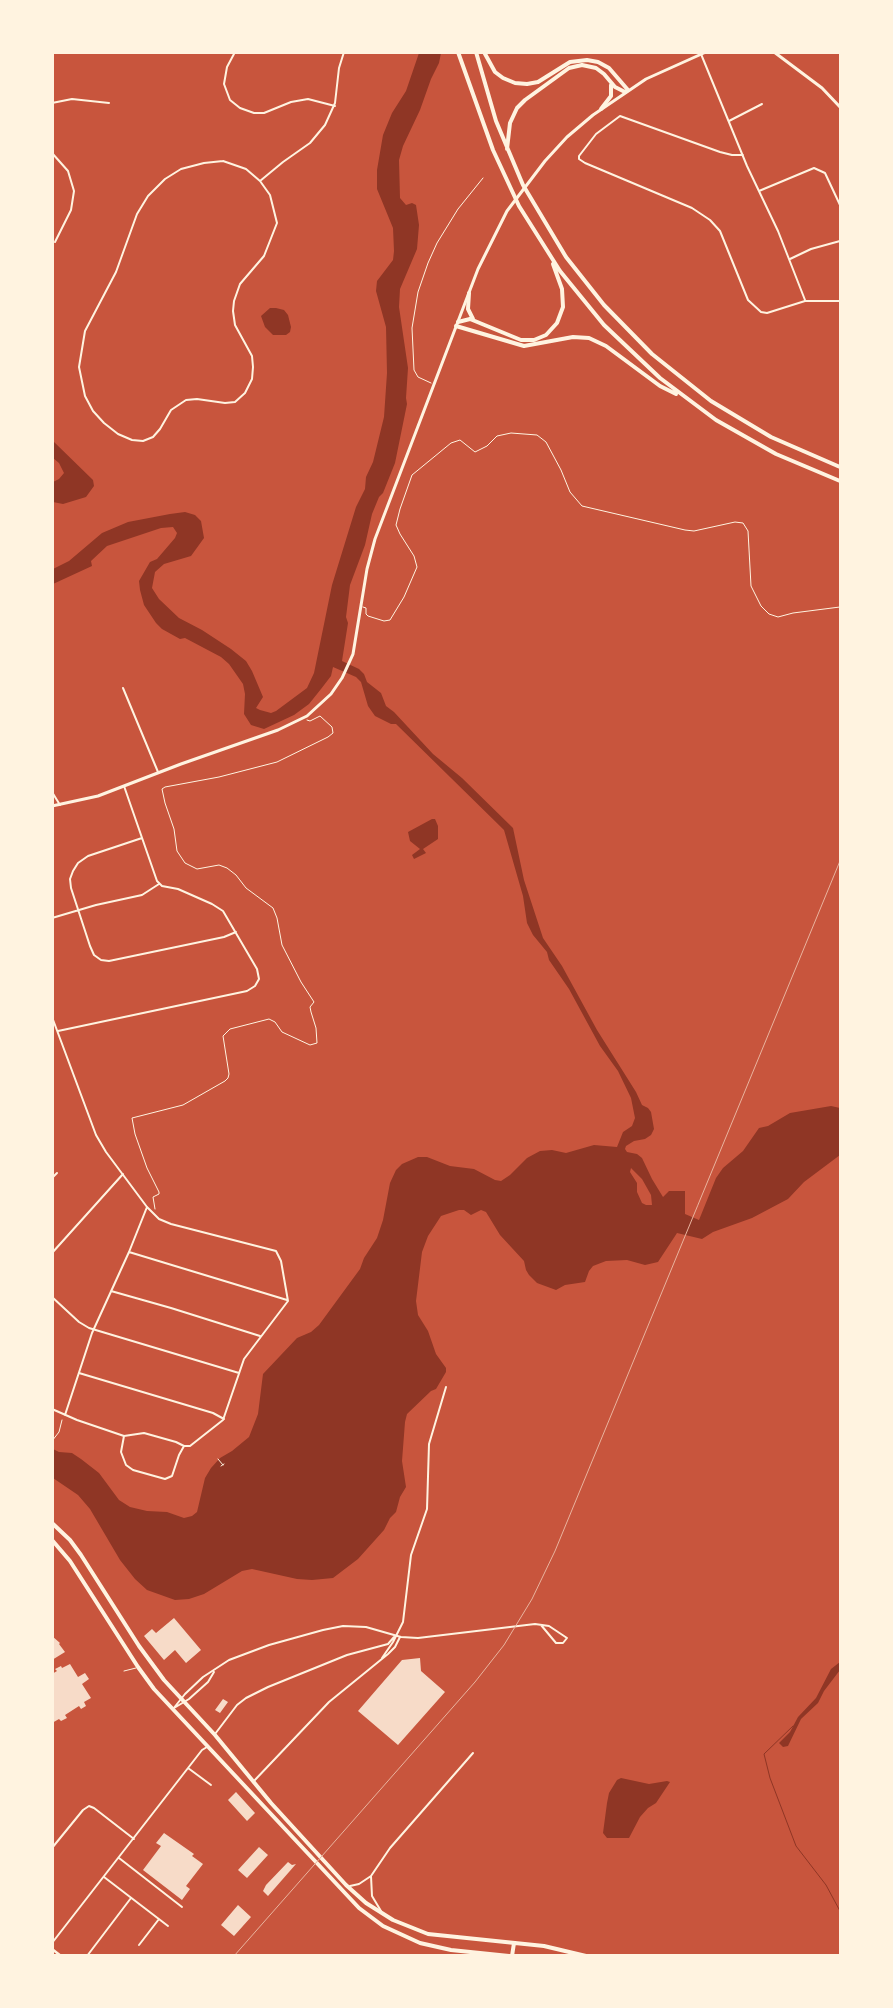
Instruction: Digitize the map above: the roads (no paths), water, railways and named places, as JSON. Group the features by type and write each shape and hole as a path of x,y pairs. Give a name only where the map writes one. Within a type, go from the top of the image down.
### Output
{"highway":[{"path":"458,52 487,136 523,212 551,258 579,296 614,336 684,398 716,420 762,447 840,482"},
{"path":"476,52 487,92 507,150 534,205 566,257 609,310 646,348 693,388 738,418 784,443 840,467"},
{"path":"484,52 495,72 515,83 528,84 538,82 570,62 587,60 601,63 609,68 626,91"},
{"path":"507,150 510,123 517,108 564,71 574,66 588,65 598,69 617,89 626,91"},
{"path":"600,109 611,96 612,86 608,79"},
{"path":"457,324 468,319 521,340 537,339 551,331 561,317 563,299 562,289 551,258"},
{"path":"469,293 468,312 477,322"},
{"path":"457,324 524,346 573,337 592,339 606,346 660,386 684,398"},
{"path":"53,1524 82,1555 150,1661 253,1782 347,1886 366,1903 386,1917 428,1934 552,1948 586,1956"},
{"path":"52,1540 75,1567 138,1667 207,1747 266,1807 351,1900 379,1924 407,1938 435,1948 511,1956 514,1943"}],"main road":[{"path":"52,806 92,798 158,772 278,730 305,717 328,697 344,676 351,659 373,545 469,293 486,252 507,211 532,176 567,137 600,109 659,72 706,52"},
{"path":"774,52 822,88 840,107"}],"street":[{"path":"235,52 227,67 224,84 228,97 240,108 254,113 264,113 291,102 308,99 334,106"},
{"path":"260,181 317,136 328,122 338,89 339,68 344,52"},
{"path":"701,54 728,122 778,231 806,301"},
{"path":"52,104 72,100 109,103"},
{"path":"728,122 762,104"},
{"path":"743,155 720,152 619,116 596,134 581,151 579,159 692,208 706,217 720,231 748,300 755,308 767,313 806,301 840,301"},
{"path":"52,153 68,171 74,191 71,210 55,242"},
{"path":"215,161 230,163 249,171 260,181 271,198 277,227 262,259 239,287 233,308 236,328 252,356 253,371 249,386 239,399 230,403 197,399 183,401 171,410 160,429 148,439 135,441 121,436 101,420 88,402 80,380 79,358 86,326 114,276 141,207 151,192 168,177 200,163 215,161"},
{"path":"759,191 814,168 825,173 840,205"},
{"path":"790,259 811,249 840,241"},
{"path":"123,688 158,772"},
{"path":"124,786 159,884"},
{"path":"52,792 60,805"},
{"path":"142,838 91,855 78,863 72,873 70,885 91,949 96,957 104,961 224,937 236,932"},
{"path":"52,918 78,909 142,894 159,884 178,889 218,907 227,915 259,972 258,982 252,989 58,1031"},
{"path":"52,1017 96,1135 106,1152 147,1206 159,1219 171,1224 276,1251 281,1261 288,1301 244,1359 224,1419 190,1446 184,1446 144,1433 124,1436 52,1409"},
{"path":"52,1178 58,1173"},
{"path":"52,1253 123,1174"},
{"path":"65,1415 93,1330 129,1252 147,1206"},
{"path":"129,1252 288,1301"},
{"path":"111,1291 261,1337"},
{"path":"52,1297 80,1324 93,1330 239,1373"},
{"path":"79,1373 213,1413 224,1419"},
{"path":"382,1658 403,1622 411,1555 427,1510 429,1444 446,1387"},
{"path":"124,1436 121,1452 126,1465 133,1470 165,1479 172,1476 184,1446"},
{"path":"173,1709 203,1677 229,1660 245,1653 323,1630 343,1626 366,1627 401,1637 418,1638 522,1624 541,1625 549,1626 567,1638 563,1643 556,1643 541,1625"},
{"path":"214,1734 237,1705 246,1698 268,1687 347,1656 388,1644 396,1635"},
{"path":"253,1782 329,1702 395,1648 401,1637"},
{"path":"173,1709 208,1682 216,1670"},
{"path":"52,1942 202,1750 207,1747"},
{"path":"347,1886 360,1884 371,1876 386,1852 472,1753"},
{"path":"188,1768 211,1785"},
{"path":"52,1848 83,1810 89,1806 134,1838"},
{"path":"118,1858 182,1907"},
{"path":"371,1876 372,1896 375,1904 386,1917"},
{"path":"104,1877 168,1926"},
{"path":"87,1956 131,1898"},
{"path":"139,1944 159,1919"},
{"path":"52,1949 61,1956"}],"lane":[{"path":"124,1671 138,1667"}],"waterway":[{"path":"793,1726 764,1754 770,1778 796,1846 826,1885 840,1911"}],"railway":[{"path":"234,1956 475,1682 504,1645 532,1599 555,1551 840,861"}]}
